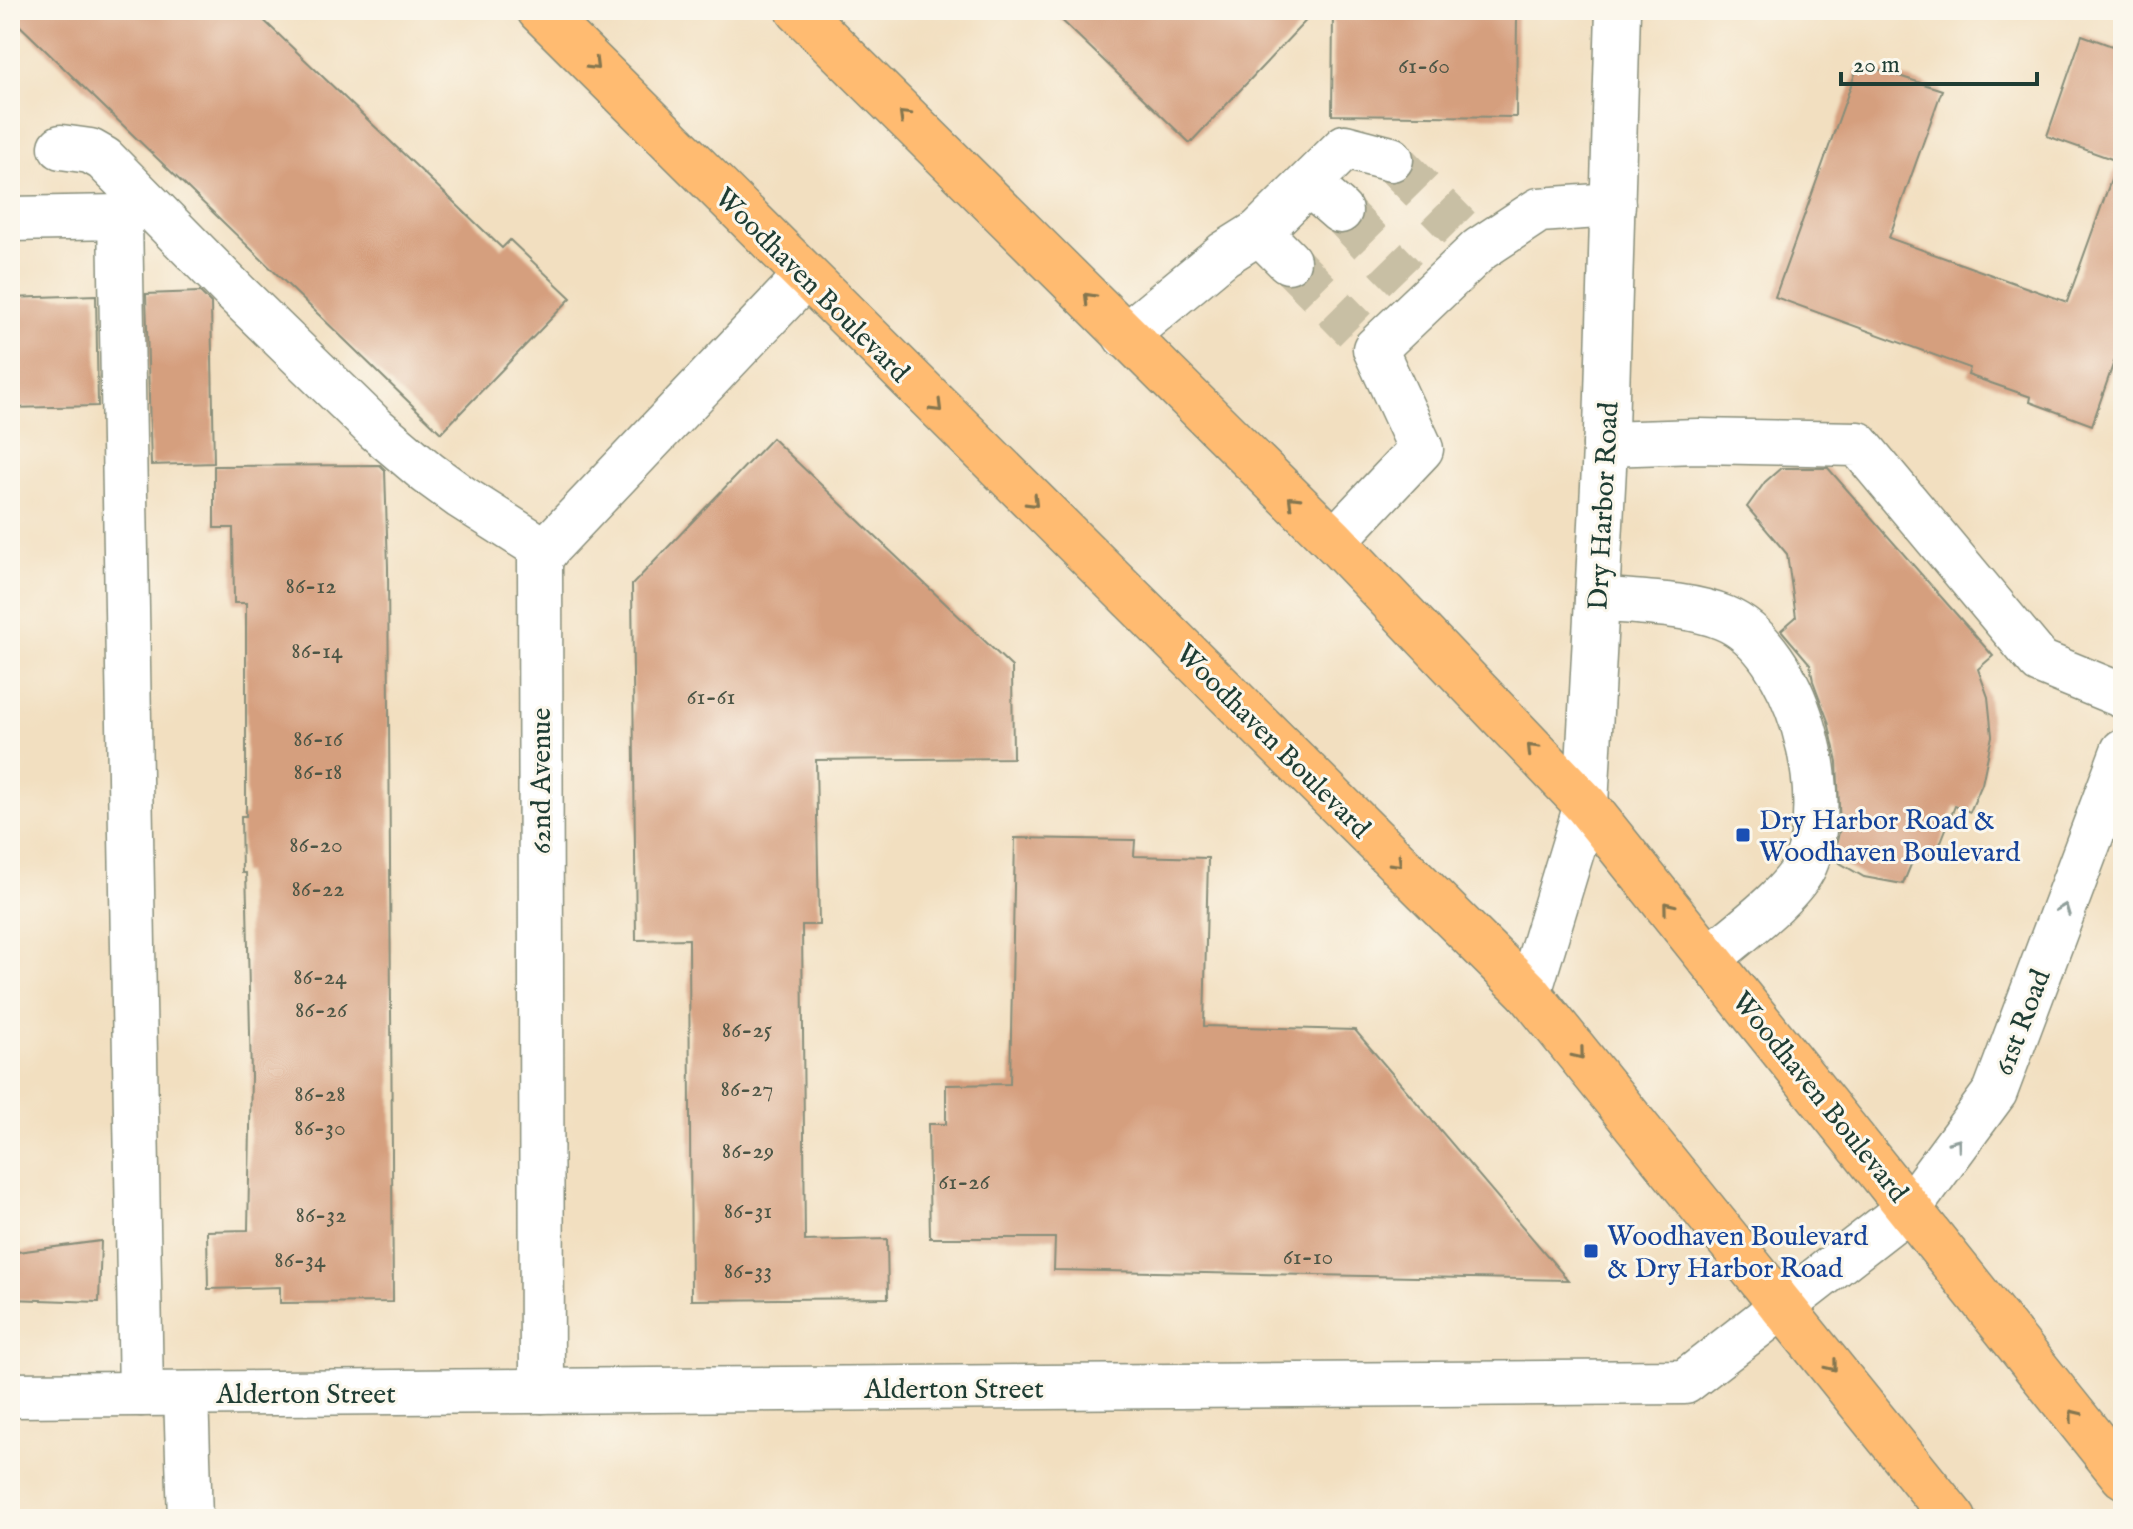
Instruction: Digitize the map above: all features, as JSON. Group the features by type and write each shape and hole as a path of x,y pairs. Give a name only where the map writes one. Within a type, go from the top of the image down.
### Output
{"main road":[{"name":"Woodhaven Boulevard","path":"539,10 1529,993 1954,1519"},
{"name":"Woodhaven Boulevard","path":"798,10 1334,541 1586,805 2123,1476"}],"street":[{"name":"Dry Harbor Road","path":"1529,993 1586,805 1605,444 1618,10"},
{"path":"61,147 90,151 104,159 376,429 461,497 546,551 805,277"},
{"path":"1125,336 1224,254 1274,247 1325,197 1345,147 1391,159"},
{"path":"1334,541 1421,449 1365,339 1469,238 1539,210 1613,205"},
{"path":"10,219 120,217 141,1394"},
{"path":"1605,444 1698,441 1858,444 2040,662 2123,696"},
{"name":"62nd Avenue","path":"542,1391 540,556 546,551"},
{"path":"1597,599 1697,611 1725,618 1755,639 1768,654 1789,689 1803,725 1817,807 1814,838 1805,866 1795,883 1710,958"},
{"name":"61st Road","path":"1854,1250 1910,1207 1995,1092 2123,751"},
{"name":"Alderton Street","path":"10,1395 1685,1382 1854,1250"},
{"path":"186,1394 190,1519"}],"building":[{"path":"10,10 253,10 502,248 510,240 571,298 441,433 10,16"},
{"path":"1051,10 1316,10 1190,143"},
{"path":"1333,13 1517,14 1516,117 1332,115"},
{"path":"2082,35 2123,50 2123,163 2047,136"},
{"path":"1859,63 1942,90 1889,238 2067,302 2116,166 2123,167 2123,336 2092,425 2030,402 2031,397 1968,375 1970,368 1775,297"},
{"path":"200,292 211,303 214,463 151,465 146,294"},
{"path":"96,295 98,406 10,408 10,298"},
{"path":"772,438 1012,667 1013,758 816,760 819,925 802,925 805,1241 887,1239 888,1298 691,1300 689,939 636,940 632,585"},
{"path":"380,465 385,470 388,567 393,1302 280,1303 280,1287 208,1289 207,1231 248,1230 251,1076 246,873 242,873 241,816 246,816 246,603 234,603 233,528 214,528 214,466"},
{"path":"1781,468 1828,468 1993,656 1978,669 1988,697 1992,736 1982,784 1970,812 1955,806 1935,857 1917,850 1903,884 1864,877 1833,859 1840,828 1837,762 1828,721 1810,664 1781,630 1796,617 1787,554 1747,507 1765,482"},
{"path":"1015,838 1135,840 1134,856 1208,858 1204,1026 1355,1030 1568,1280 1054,1270 1055,1238 930,1238 928,1124 946,1124 946,1085 1010,1084"},
{"path":"101,1241 99,1302 10,1299 10,1253"}],"tunnel":[{"path":"1391,159 1459,228"},
{"path":"1340,211 1405,278"},
{"path":"1288,261 1355,329"}],"place":[{"name":"Dry Harbor Road & Woodhaven Boulevard","path":"1743,835"},
{"name":"Woodhaven Boulevard & Dry Harbor Road","path":"1591,1251"}]}
